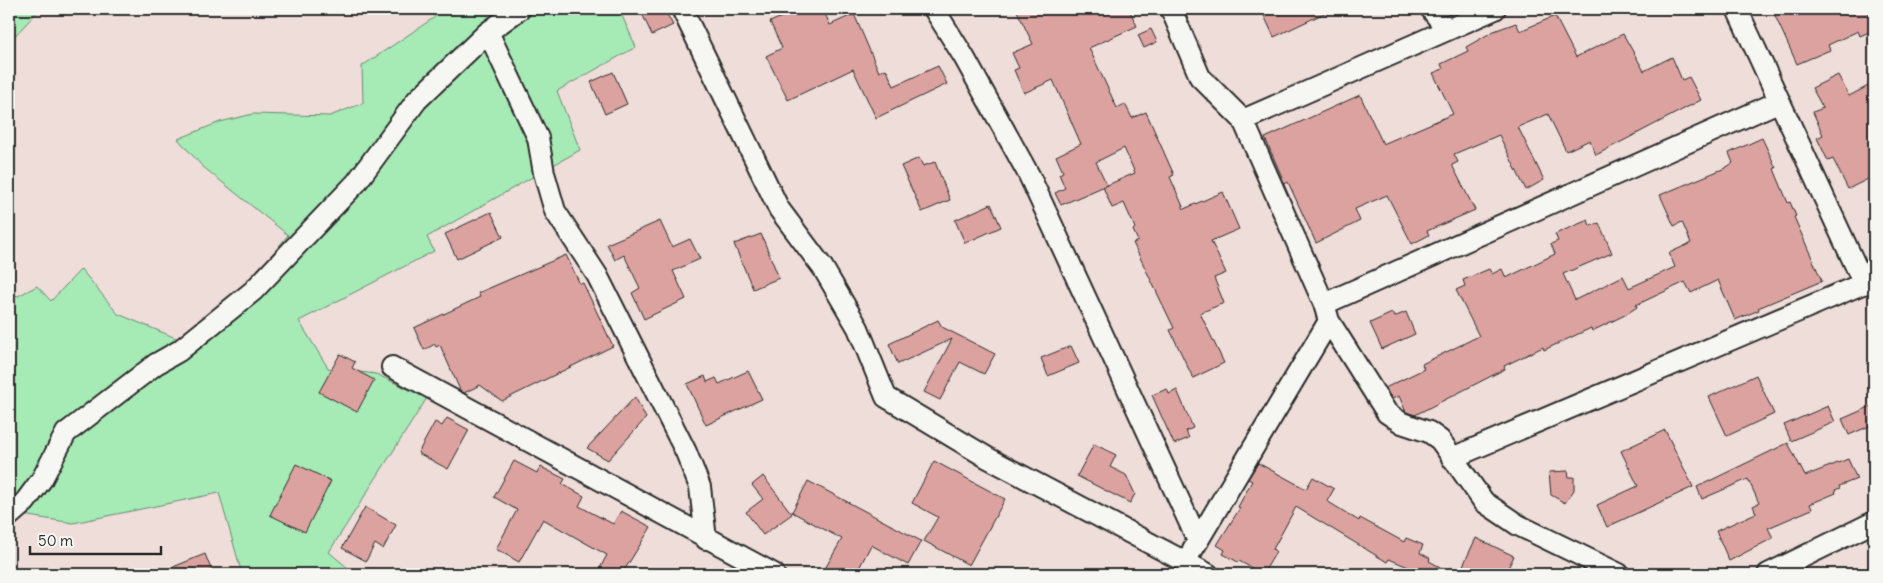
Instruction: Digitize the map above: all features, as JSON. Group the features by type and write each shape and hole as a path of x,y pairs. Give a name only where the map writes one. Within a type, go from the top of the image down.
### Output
{"street":[{"path":"9,516 25,502 42,479 66,433 156,364 179,351 253,291 356,183 417,100 488,32 520,9"},
{"path":"682,9 779,209 823,268 858,328 886,397 1181,569 1208,574"},
{"path":"934,9 964,57 1029,176 1198,540"},
{"path":"1171,9 1200,77 1243,120 1326,312 1387,413 1402,423 1428,432 1440,440 1484,502 1518,524 1618,574"},
{"path":"1431,9 1447,30"},
{"path":"1243,120 1495,9"},
{"path":"1452,458 1869,281 1778,102 1737,9"},
{"path":"488,32 538,138 544,173 555,211 597,275 686,452 700,487 706,539"},
{"path":"1181,569 1326,312 1778,102"},
{"path":"392,368 774,574"},
{"path":"1768,574 1874,522"}],"green space":[{"path":"9,9 40,9 9,42"},
{"path":"430,9 619,9 636,47 557,91 580,150 427,237 434,251 299,321 328,368 376,374 427,398 329,552 355,574 242,574 219,493 73,523 9,513 9,293 18,296 37,286 51,301 81,269 118,314 188,343 240,294 288,235 202,166 178,139 220,122 253,114 330,116 363,103 362,66 435,17"}],"building":[{"path":"640,9 664,9 673,25 652,35"},
{"path":"800,9 823,9 830,25 854,14 879,72 886,69 894,86 938,66 947,84 876,118 853,69 788,100 766,56 782,48 770,22"},
{"path":"1016,9 1129,9 1137,26 1089,48 1117,108 1125,104 1132,118 1146,112 1174,175 1170,177 1184,209 1223,192 1239,229 1211,241 1226,273 1214,278 1224,303 1200,313 1224,363 1193,378 1170,330 1174,328 1133,243 1138,241 1133,230 1135,228 1124,203 1112,208 1103,187 1135,173 1124,148 1096,162 1107,185 1061,205 1055,193 1065,188 1059,174 1063,172 1056,156 1081,144 1053,80 1024,93 1014,70 1019,68 1012,53 1033,44"},
{"path":"1261,9 1333,9 1274,37"},
{"path":"1772,9 1867,9 1874,24 1874,30 1860,36 1858,31 1828,45 1830,50 1797,64"},
{"path":"1555,16 1576,57 1623,34 1644,71 1672,57 1682,80 1689,77 1701,100 1596,155 1590,140 1566,151 1548,114 1518,127 1544,180 1526,190 1499,135 1454,154 1458,162 1452,165 1475,210 1427,231 1429,235 1412,244 1387,195 1355,209 1360,221 1316,243 1288,182 1285,184 1265,138 1360,95 1383,144 1453,114 1433,73 1443,69 1441,64 1468,51 1466,47 1494,31 1516,23 1520,31"},
{"path":"1151,29 1157,42 1144,48 1138,35"},
{"path":"613,72 627,104 605,114 591,82"},
{"path":"1838,75 1849,96 1874,83 1874,176 1848,189 1833,159 1828,161 1817,138 1823,135 1813,112 1823,108 1812,88"},
{"path":"1762,138 1822,281 1758,308 1759,310 1735,320 1718,280 1691,293 1685,282 1636,305 1637,307 1625,315 1592,331 1591,328 1544,350 1543,347 1504,366 1505,369 1415,415 1406,412 1399,396 1392,399 1385,388 1424,369 1422,364 1479,336 1456,290 1465,286 1463,280 1489,269 1492,274 1502,269 1506,278 1555,254 1551,244 1558,241 1555,234 1588,220 1590,226 1599,223 1612,253 1563,274 1575,300 1623,276 1629,288 1675,267 1669,253 1691,243 1682,222 1674,226 1660,195 1725,168 1733,163 1729,153"},
{"path":"919,158 923,166 935,162 950,200 922,212 901,166"},
{"path":"991,204 1001,227 965,243 955,220"},
{"path":"491,212 503,237 457,259 445,234"},
{"path":"660,221 672,247 690,239 700,259 673,271 686,299 644,319 632,293 640,288 624,255 615,260 607,244"},
{"path":"761,234 779,278 753,289 734,244"},
{"path":"566,255 580,284 583,283 613,346 502,401 480,385 464,393 460,390 440,345 436,347 435,344 424,350 414,328 480,297 478,293"},
{"path":"1406,312 1415,334 1382,349 1370,323 1392,313 1394,317"},
{"path":"938,320 942,327 995,354 984,374 960,362 940,400 924,392 952,339 898,364 889,344"},
{"path":"1071,346 1079,363 1048,376 1041,358"},
{"path":"340,354 355,362 352,368 374,380 357,412 319,392"},
{"path":"748,371 762,399 706,425 687,384 705,376 707,382 716,378 719,384"},
{"path":"1756,375 1774,414 1727,436 1709,397"},
{"path":"1167,389 1169,394 1177,390 1193,428 1186,431 1189,438 1174,444 1152,395"},
{"path":"635,397 646,418 608,460 587,448"},
{"path":"1874,405 1874,424 1849,435 1842,419"},
{"path":"1828,406 1835,422 1791,441 1784,425"},
{"path":"447,418 469,430 448,469 418,453 435,422 442,426"},
{"path":"1665,430 1693,487 1607,527 1597,505 1638,486 1621,451"},
{"path":"1788,443 1805,476 1848,459 1857,479 1839,486 1840,488 1835,490 1836,493 1810,504 1812,509 1768,528 1773,538 1729,561 1716,531 1756,513 1753,506 1759,503 1748,479 1702,499 1697,487"},
{"path":"1094,444 1116,455 1110,467 1126,475 1135,494 1130,503 1077,476"},
{"path":"514,461 537,473 541,467 565,479 562,484 584,496 579,506 613,524 621,511 651,527 622,574 597,574 607,555 543,519 519,562 496,549 517,510 494,497"},
{"path":"934,461 1005,499 969,565 924,541 938,517 912,503"},
{"path":"1258,463 1306,489 1313,477 1334,489 1327,501 1359,521 1360,518 1404,542 1406,538 1423,545 1420,553 1430,558 1429,561 1453,574 1425,574 1389,559 1387,562 1296,507 1273,549 1276,552 1263,574 1223,554 1225,550 1217,545 1240,508 1238,507 1252,481 1248,479"},
{"path":"296,464 331,481 305,532 270,515"},
{"path":"1568,471 1569,477 1574,477 1574,490 1565,503 1551,495 1549,472"},
{"path":"763,476 792,514 763,535 746,512 763,499 752,485"},
{"path":"808,481 921,541 908,565 871,545 856,574 822,574 842,539 792,512"},
{"path":"365,507 396,525 383,549 375,544 366,561 342,548"},
{"path":"1476,538 1514,556 1505,574 1459,574"},
{"path":"205,554 213,574 156,574"}]}
